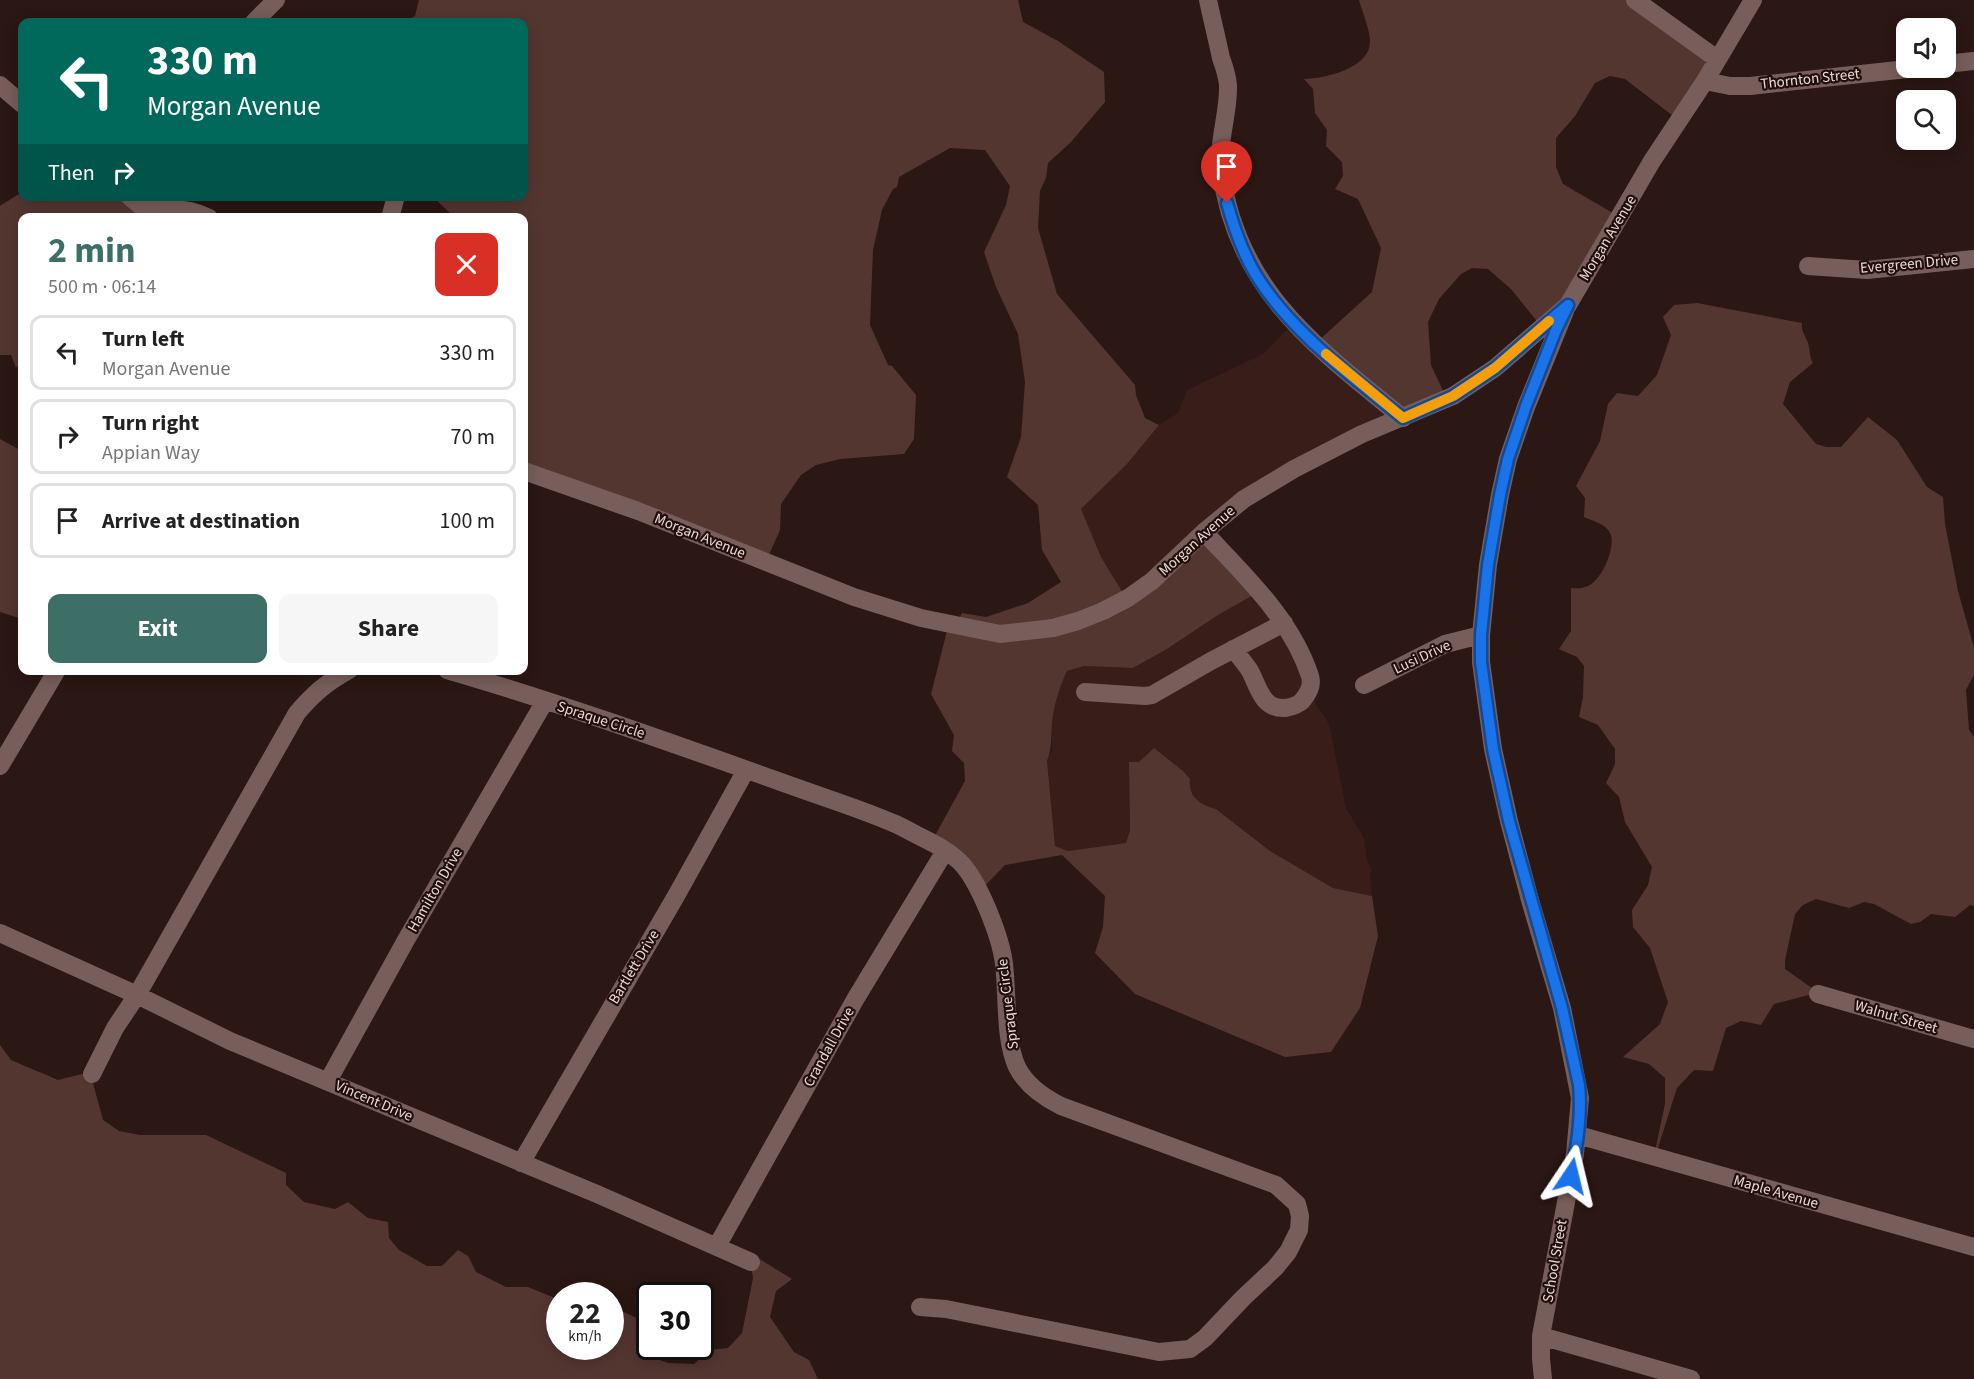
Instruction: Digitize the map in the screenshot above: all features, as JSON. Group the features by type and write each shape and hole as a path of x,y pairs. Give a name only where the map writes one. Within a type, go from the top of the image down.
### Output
{"street":[{"path":"258,18 276,0"},
{"path":"1208,0 1228,84 1221,168 1227,203 1237,238 1255,274 1270,296 1304,333 1336,364 1403,418"},
{"path":"1635,0 1717,59"},
{"name":"Morgan Avenue","path":"528,472 639,511 854,597 921,618 1000,634 1053,628 1103,611 1128,598 1152,581 1204,532 1244,499 1294,469 1362,434 1453,396 1495,368 1568,305 1652,161 1705,81 1753,0"},
{"path":"1956,63 1973,61"},
{"name":"Thornton Street","path":"1705,81 1730,86 1750,86 1896,70"},
{"path":"0,85 18,101"},
{"path":"135,201 148,213"},
{"path":"152,213 167,207 200,213"},
{"name":"Evergreen Drive","path":"1808,266 1867,270 1974,259"},
{"name":"School Street","path":"1543,1379 1541,1336 1578,1135 1579,1085 1562,1008 1507,811 1492,738 1481,662 1481,635 1488,565 1508,459 1526,406 1568,305"},
{"path":"1204,532 1250,581 1284,623 1311,679 1310,688 1300,703 1291,707 1274,707 1262,698 1250,671 1233,649"},
{"path":"1085,692 1152,695 1284,623"},
{"name":"Lusi Drive","path":"1364,685 1445,644 1481,635"},
{"path":"0,766 54,675"},
{"path":"92,1074 115,1029 137,995 297,713 314,693 340,675"},
{"name":"Spraque Circle","path":"464,675 506,687 894,823 941,846 960,862 974,881 986,905 1004,964 1012,1053 1018,1069 1035,1090 1046,1099 1061,1106 1276,1185 1297,1204 1300,1216 1299,1230 1275,1268 1205,1338 1190,1349 1159,1352 946,1309 920,1307"},
{"name":"Hamilton Drive","path":"328,1081 406,940 545,701"},
{"name":"Bartlett Drive","path":"521,1163 676,896 746,770"},
{"name":"Crandall Drive","path":"717,1246 856,999 945,851"},
{"name":"Vincent Drive","path":"0,933 137,995 231,1041 752,1262"},
{"name":"Walnut Street","path":"1818,994 1974,1039"},
{"name":"Maple Avenue","path":"1578,1135 1974,1247"},
{"path":"1541,1336 1691,1379"}],"shaded area":[{"path":"419,0 1018,0 1023,22 1058,41 1104,72 1105,102 1070,143 1048,163 1046,178 1040,191 1038,228 1057,294 1135,385 1136,395 1145,418 1159,425 1127,464 1081,509 1101,557 1123,593 1197,535 1257,593 1133,668 1084,666 1067,671 1056,703 1051,747 1047,761 1055,846 1068,851 1126,843 1130,830 1129,762 1139,762 1154,748 1190,779 1191,791 1196,799 1216,809 1270,851 1333,888 1372,896 1378,936 1360,1008 1331,1052 1285,1057 1135,994 1095,953 1103,927 1105,896 1062,855 1005,865 980,891 932,841 965,781 964,763 952,751 954,735 931,694 948,627 957,622 962,613 986,617 1028,603 1061,582 1042,550 1038,505 1007,477 1021,437 1025,382 1018,334 996,287 984,252 1006,205 1010,186 985,150 950,148 899,177 897,187 893,189 882,210 873,250 870,325 888,365 892,366 916,395 914,439 904,454 840,459 816,465 801,475 781,504 780,530 767,559 528,470 528,213 450,213 437,201 528,201 528,18 411,18 415,16"},
{"path":"1359,0 1637,0 1711,54 1677,119 1625,79 1610,76 1595,83 1575,116 1556,138 1556,167 1563,184 1618,216 1580,283 1540,325 1511,289 1488,269 1472,268 1461,274 1439,299 1428,322 1431,365 1446,397 1411,413 1317,342 1372,292 1381,248 1358,199 1335,189 1343,176 1342,162 1326,146 1327,130 1315,113 1313,89 1304,79 1334,74 1355,65 1363,58 1370,41"},
{"path":"18,195 18,201 135,201 150,213 18,213 18,365 16,368 11,355 0,355 0,206"},
{"path":"1697,303 1802,323 1813,363 1790,382 1783,404 1816,444 1826,447 1841,447 1868,417 1897,440 1927,487 1943,497 1945,524 1958,591 1974,648 1974,675 1966,690 1969,730 1974,737 1974,906 1970,905 1955,917 1931,914 1920,922 1911,924 1874,904 1864,902 1849,908 1816,899 1803,905 1795,914 1785,969 1816,993 1774,1004 1761,1025 1741,1021 1726,1028 1713,1071 1694,1070 1677,1088 1656,1154 1665,1104 1665,1078 1649,1064 1623,1057 1660,1024 1668,1002 1650,948 1633,927 1632,910 1648,885 1652,867 1625,822 1619,797 1606,783 1615,764 1615,749 1598,725 1579,717 1583,697 1584,666 1577,657 1559,649 1571,631 1571,588 1583,588 1591,584 1606,565 1611,549 1612,541 1609,531 1599,523 1584,517 1585,498 1576,486 1600,441 1608,404 1617,393 1638,396 1657,375 1671,335 1663,317 1674,305"},
{"path":"1294,323 1397,413 1337,444 1123,593 1101,557 1081,509 1127,464 1159,425 1178,413 1187,390 1263,354"},
{"path":"0,439 18,449 18,618 0,612"},
{"path":"1257,593 1287,628 1309,693 1329,724 1346,808 1364,838 1367,861 1372,870 1370,876 1372,896 1333,888 1270,851 1216,809 1205,807 1195,800 1189,786 1154,748 1139,762 1129,762 1130,830 1126,843 1068,851 1055,846 1047,761 1052,750 1052,723 1057,692 1067,671 1084,666 1133,668"},
{"path":"0,1045 11,1060 58,1080 90,1072 103,1120 119,1131 140,1135 206,1135 286,1173 286,1185 304,1202 335,1209 348,1202 368,1218 388,1222 389,1238 399,1250 427,1266 442,1266 458,1250 468,1256 476,1272 506,1287 528,1287 546,1294 546,1360 624,1360 624,1312 636,1318 636,1360 694,1364 698,1360 714,1360 714,1349 728,1348 742,1333 753,1278 750,1260 761,1260 792,1279 776,1291 770,1317 794,1352 809,1360 818,1379 0,1379"}],"slow traffic":[{"path":"1326,354 1403,418 1453,396 1495,368 1549,321"}],"route":[{"path":"1227,203 1237,238 1255,274 1270,296 1336,364 1403,418 1453,396 1495,368 1568,305 1526,406 1508,459 1488,565 1481,635 1481,662 1493,749 1509,821 1562,1008 1579,1085 1578,1135 1571,1176"}]}
